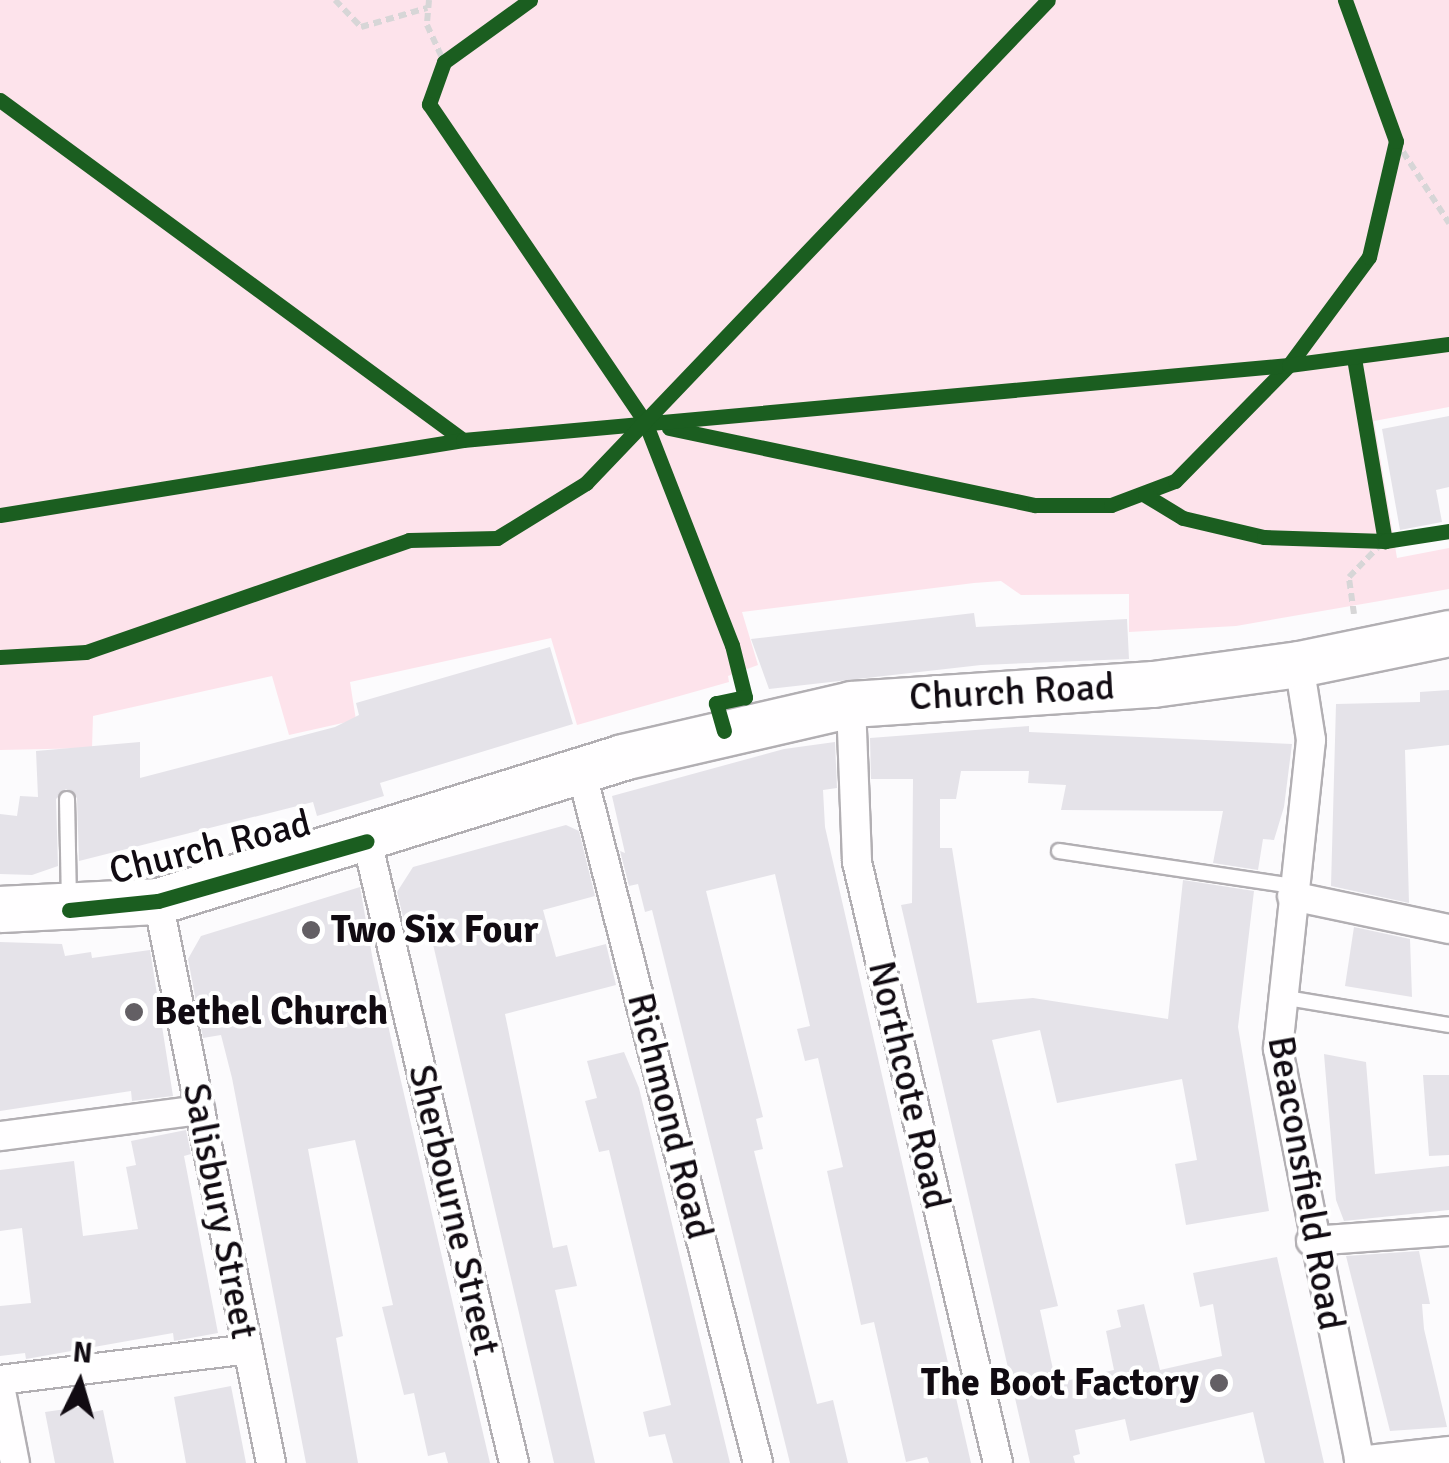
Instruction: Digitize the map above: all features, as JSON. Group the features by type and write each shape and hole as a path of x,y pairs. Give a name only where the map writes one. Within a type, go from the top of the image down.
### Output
{"main road":[{"name":"Church Road","path":"0,908 69,910 158,901 366,840 580,770 850,704 1154,684 1299,664 1449,633"}],"street":[{"name":"Beaconsfield Road","path":"1299,664 1312,724 1280,997 1278,1050 1311,1242 1360,1462"},
{"name":"Northcote Road","path":"850,704 858,862 998,1463"},
{"name":"Richmond Road","path":"580,770 758,1463"},
{"name":"Sherbourne Street","path":"366,840 514,1463"},
{"path":"1293,891 1449,929"},
{"name":"Salisbury Street","path":"158,901 271,1463"},
{"path":"0,1136 200,1110"},
{"path":"1311,1242 1449,1231"},
{"path":"15,1463 0,1383 248,1350"},
{"path":"1360,1462 1449,1451"}],"lane":[{"path":"68,799 69,910"},
{"path":"1060,851 1293,891"},
{"path":"1280,997 1449,1026"}],"path":[{"path":"335,0 362,27 428,4 444,62"},
{"path":"530,0 444,62 430,94 432,116 645,422 732,644 745,697 716,703 724,732"},
{"path":"0,656 86,652 409,540 497,538 586,483 1048,0"},
{"path":"1345,0 1396,141 1449,222"},
{"path":"0,100 463,440"},
{"path":"645,422 1035,505 1111,506 1145,496 1175,481 1289,365 1369,257 1396,141"},
{"path":"0,515 463,440 1289,365 1449,344"},
{"path":"1354,358 1385,541"},
{"path":"1145,496 1183,518 1224,531 1385,541 1449,531"},
{"path":"1361,652 1350,576 1385,541"}],"shaded area":[{"path":"0,0 1449,0 1449,407 1374,421 1397,558 1449,548 1449,589 1236,626 1129,632 1129,594 1021,595 1001,581 974,583 742,612 758,665 728,676 729,682 577,725 551,638 350,682 356,720 289,735 272,676 93,716 92,748 0,750"}],"building":[{"path":"1449,416 1449,487 1436,490 1442,522 1400,530 1382,429"},
{"path":"974,613 976,627 1127,619 1129,659 981,665 769,689 751,639"},
{"path":"550,647 573,724 380,783 384,796 317,816 313,802 79,861 77,798 66,789 56,799 58,866 32,875 0,874 0,814 17,816 20,796 38,797 36,751 140,742 140,778 335,727 359,715 356,703"},
{"path":"1449,690 1449,745 1405,750 1409,903 1331,886 1336,704 1420,702 1420,692"},
{"path":"1029,726 1029,732 1292,744 1284,807 1274,840 1263,839 1258,870 1213,863 1223,811 1061,810 1066,785 1028,783 1029,771 961,771 956,799 940,799 940,848 952,848 977,1003 1033,998 1168,1019 1183,880 1254,891 1238,1027 1269,1211 1186,1225 1175,1164 1197,1160 1182,1079 1057,1103 1040,1030 992,1040 1058,1306 1040,1310 1056,1383 1114,1370 1106,1331 1121,1327 1117,1310 1144,1304 1160,1370 1222,1356 1213,1304 1200,1307 1193,1273 1277,1257 1324,1463 1265,1463 1253,1412 1130,1441 1125,1419 1075,1430 1080,1454 1073,1456 1075,1463 1030,1463 901,905 912,903 913,779 871,779 870,738"},
{"path":"835,742 837,788 823,790 825,827 971,1463 929,1463 927,1457 906,1462 874,1322 861,1325 827,1171 843,1167 818,1058 805,1061 797,1029 810,1026 775,874 706,891 763,1117 756,1119 763,1149 754,1151 817,1404 833,1400 848,1463 790,1463 652,910 645,912 638,884 629,886 620,851 625,853 612,796 784,749"},
{"path":"566,825 579,831 595,896 543,910 556,957 606,944 616,985 505,1014 553,1248 567,1245 577,1286 555,1290 595,1463 554,1463 432,940 410,946 397,892 413,867"},
{"path":"360,887 373,961 490,1463 448,1463 445,1452 428,1456 414,1393 404,1395 382,1307 393,1305 355,1140 308,1149 343,1336 336,1338 358,1463 306,1463 232,1078 221,1035 203,1038 188,959 201,936"},
{"path":"1354,927 1410,939 1412,997 1345,986"},
{"path":"0,942 62,944 65,956 91,952 92,958 150,950 173,1096 132,1101 131,1091 0,1111"},
{"path":"624,1052 639,1088 730,1463 673,1463 665,1434 649,1437 643,1412 671,1405 609,1150 599,1152 585,1101 597,1098 587,1061"},
{"path":"1324,1054 1366,1062 1375,1174 1449,1166 1449,1210 1344,1221 1336,1200"},
{"path":"1423,1075 1449,1075 1449,1155 1429,1156"},
{"path":"186,1130 191,1154 184,1156 218,1333 174,1341 173,1333 26,1359 25,1353 0,1356 0,1306 31,1303 22,1228 0,1231 0,1170 74,1161 83,1236 138,1229 126,1167 136,1165 131,1141"},
{"path":"1419,1251 1430,1304 1422,1304 1424,1329 1447,1427 1390,1431 1346,1256"},
{"path":"231,1386 246,1463 186,1463 174,1397"},
{"path":"87,1406 88,1413 103,1410 114,1463 55,1463 45,1412"}],"cycle path":[{"path":"530,0 444,62 429,104 645,422 732,645 745,697 716,703 724,731"},
{"path":"0,657 86,652 409,540 497,538 586,483 1048,0"},
{"path":"669,428 1035,505 1111,505 1175,481 1289,365 1369,257 1396,141 1345,0"},
{"path":"0,100 463,440"},
{"path":"0,515 463,440 1289,365 1449,344"},
{"path":"1354,358 1385,541"},
{"path":"1145,495 1183,518 1264,537 1385,541 1449,531"},
{"path":"69,910 158,901 367,841"}],"place":[{"name":"Two Six Four","path":"311,930"},
{"name":"Bethel Church","path":"134,1012"},
{"name":"The Boot Factory","path":"1219,1383"}]}
